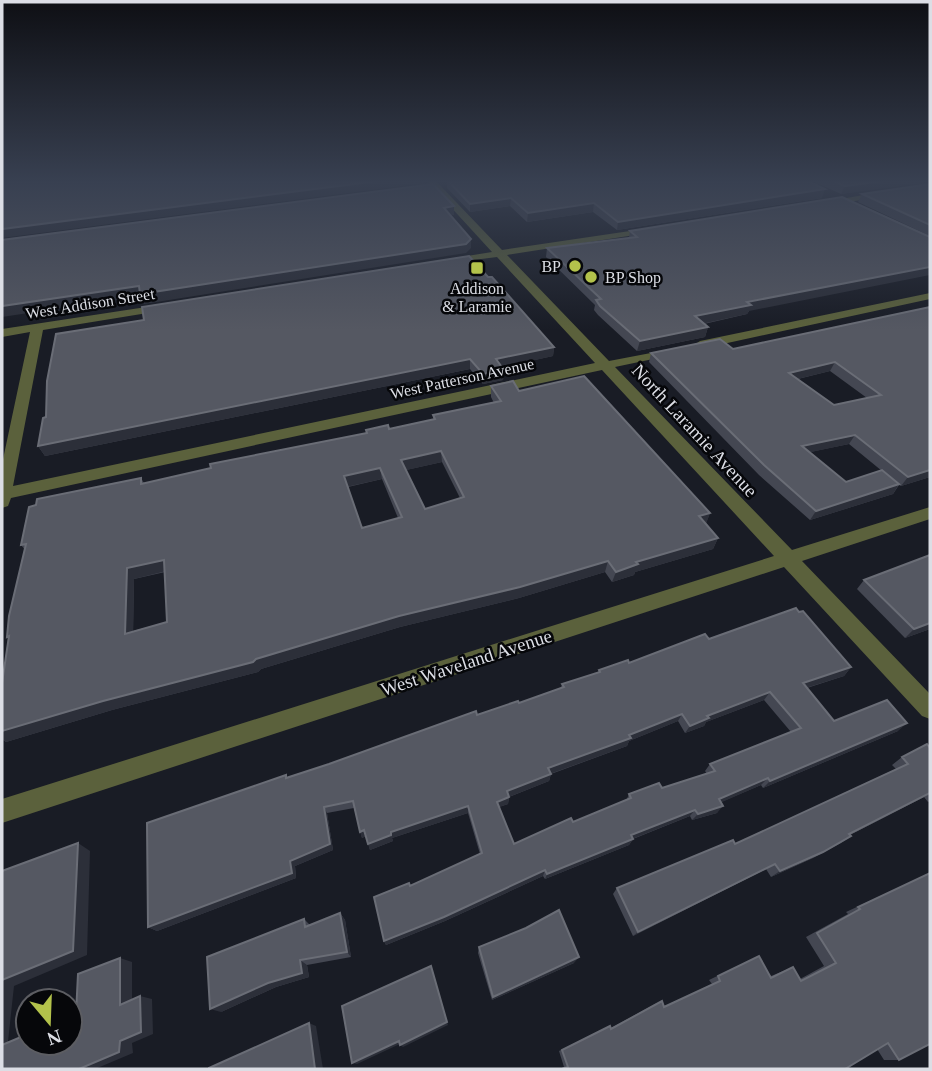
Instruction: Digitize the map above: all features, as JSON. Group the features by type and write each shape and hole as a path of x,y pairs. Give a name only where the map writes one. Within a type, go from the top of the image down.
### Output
{"street":[{"name":"North Laramie Avenue","path":"478,230 930,709"},
{"path":"428,265 650,230"},
{"name":"West Patterson Avenue","path":"2,496 930,296"},
{"name":"West Addison Street","path":"2,333 172,306"},
{"path":"2,496 37,328"},
{"name":"West Waveland Avenue","path":"2,811 930,513"}],"building":[{"path":"79,230 463,230 471,239 466,244 140,294 139,286 2,306 2,240"},
{"path":"915,230 930,237 930,267 747,302 751,305 695,316 708,327 640,341 600,306 596,300 601,299 547,248 637,237 630,231"},
{"path":"469,256 488,277 492,277 554,347 496,359 504,370 483,374 470,359 38,446 43,418 46,417 47,381 56,334 144,320 142,307"},
{"path":"930,307 930,470 908,477 855,435 802,446 846,482 882,470 899,484 816,511 764,465 651,353 720,339 733,349","holes":["835,362 881,395 834,405 789,373"]},
{"path":"584,376 710,513 699,516 718,538 636,562 638,564 616,572 608,561 520,587 399,616 253,662 103,701 2,731 2,683 9,616 26,544 21,545 29,507 36,505 37,499 141,478 141,484 211,468 210,464 367,433 366,430 388,425 389,429 435,419 433,415 501,401 491,386 513,381 519,391","holes":["441,451 464,497 425,509 401,460","380,468 402,517 362,528 344,476","164,560 167,622 125,634 127,568"]},
{"path":"930,555 930,623 914,629 864,580"},
{"path":"796,608 799,612 803,611 851,667 803,683 834,721 887,700 907,723 770,781 768,778 719,799 723,806 698,814 695,810 631,835 633,839 547,874 545,870 444,917 384,941 374,897 409,883 410,886 482,853 468,806 391,832 391,835 368,844 364,830 360,832 353,801 324,807 330,844 290,861 292,873 148,927 147,823 286,775 286,778 329,764 476,711 477,715 518,701 519,703 564,687 562,684 600,672 599,670 628,660 629,663 705,634 709,639","holes":["770,692 801,728 710,764 715,771 662,788 659,783 629,794 631,798 573,822 571,818 514,844 497,802 509,797 507,791 551,774 548,768 631,738 629,735 682,714 690,726 709,718 707,716"]},
{"path":"927,744 930,748 930,793 849,834 851,836 823,852 780,871 775,864 638,932 617,888 733,840 735,844 908,764 902,757"},
{"path":"78,843 73,951 2,980 2,871"},
{"path":"930,873 930,1044 899,1060 888,1043 845,1069 562,1069 568,1067 562,1050 610,1026 611,1029 662,1001 664,1007 720,981 718,976 759,956 771,978 793,967 801,981 836,963 817,933 860,909 858,907"},
{"path":"559,910 579,957 493,997 479,947 526,928"},
{"path":"340,913 347,952 300,960 302,973 268,983 210,1009 207,957 304,919 305,927"},
{"path":"120,958 120,1005 140,996 141,1032 120,1041 119,1052 79,1069 2,1069 2,1045 14,1040 14,1057 84,1057 84,987 77,987 78,974"},
{"path":"431,966 447,1022 400,1045 399,1041 352,1063 342,1006"},
{"path":"309,1023 315,1069 209,1069 209,1068"}],"place":[{"name":"BP","path":"575,266"},
{"name":"Addison & Laramie","path":"477,268"},
{"name":"BP Shop","path":"591,277"}]}
